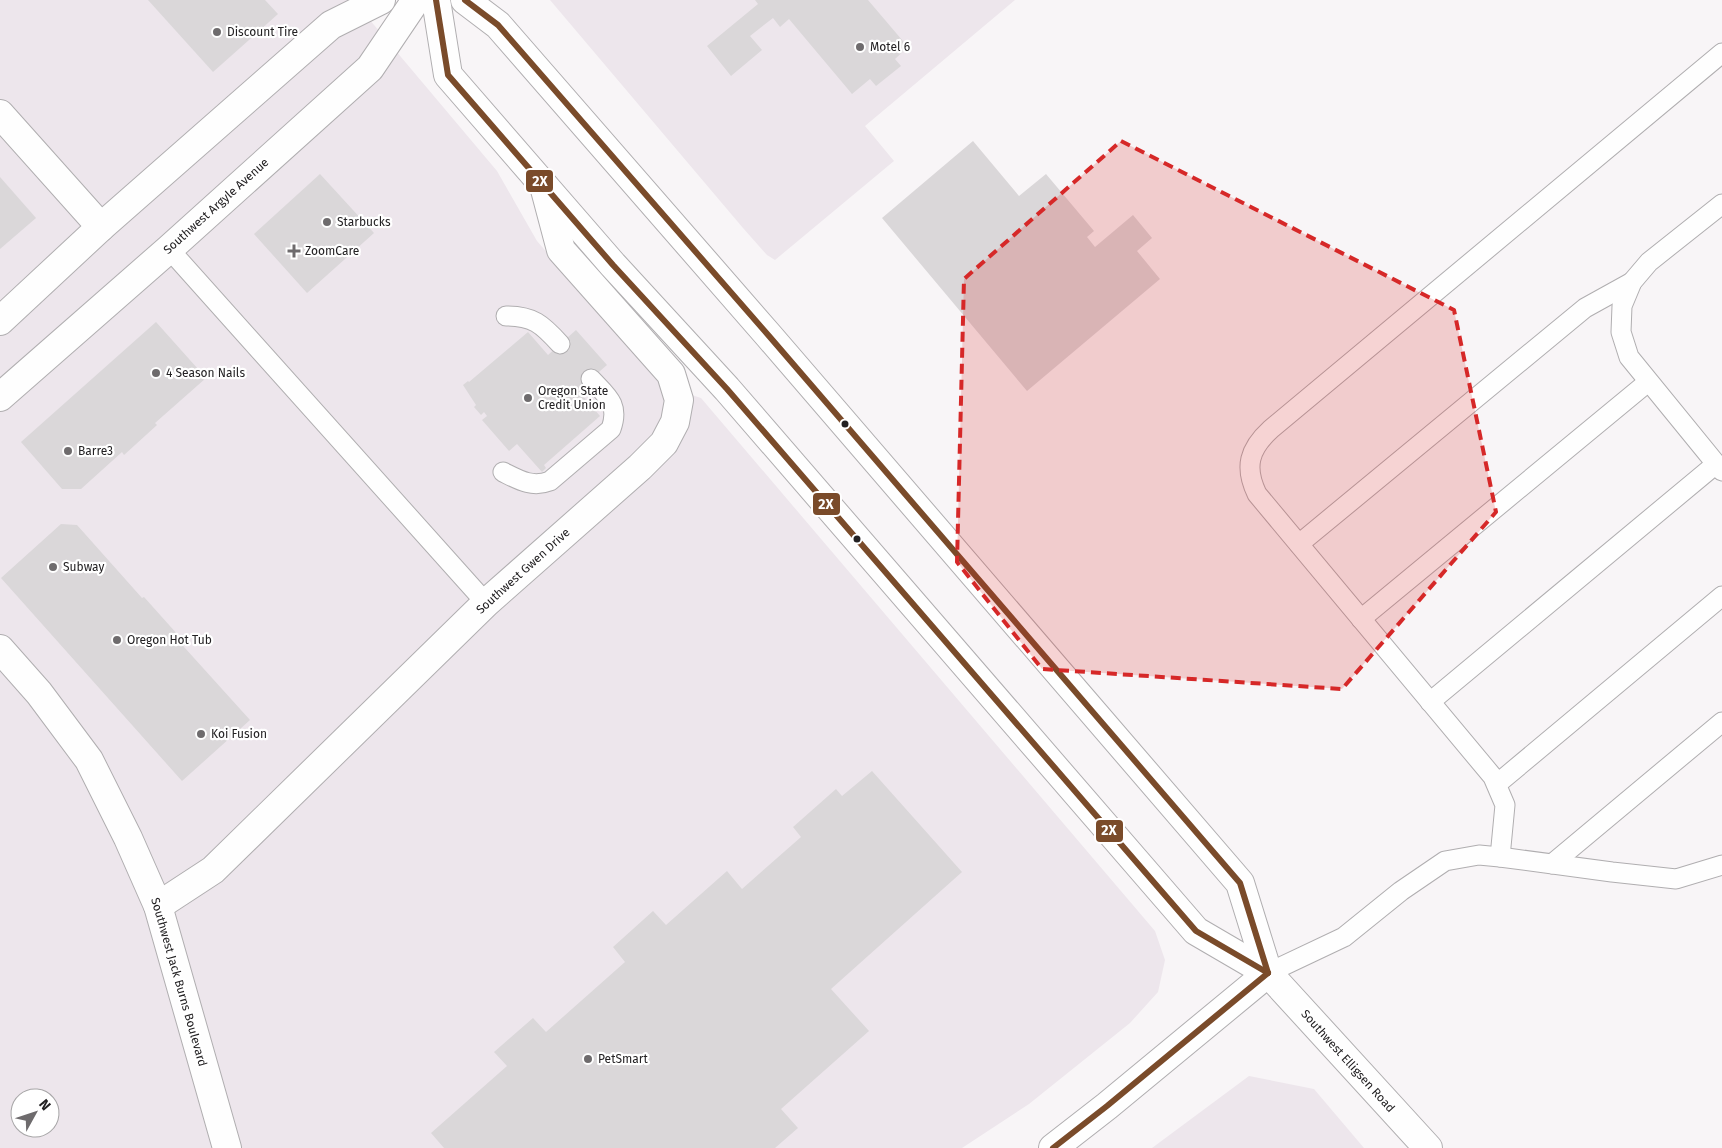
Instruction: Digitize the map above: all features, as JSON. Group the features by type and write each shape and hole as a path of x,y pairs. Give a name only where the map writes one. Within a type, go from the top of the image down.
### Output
{"street":[{"path":"0,321 101,226 331,25 382,0"},
{"name":"Southwest Argyle Avenue","path":"0,397 169,249 370,68 416,0"},
{"name":"Southwest Elligsen Road","path":"436,0 448,76 613,265 727,389 1196,931 1268,973 1428,1148"},
{"name":"Southwest Elligsen Road","path":"465,0 498,24 1240,883 1268,973"},
{"path":"0,114 101,226"},
{"name":"Southwest Gwen Drive","path":"158,906 213,870 486,603 640,467 664,443 675,422 679,400 670,374 561,250 544,186"},
{"name":"Southwest Jack Burns Boulevard","path":"0,649 39,693 89,760 128,838 158,906 227,1148"},
{"path":"1053,1148 1107,1106 1268,973"}],"lane":[{"path":"1500,857 1505,805 1493,777 1257,494 1251,481 1249,466 1252,452 1260,439 1722,53"},
{"path":"1430,702 1719,467 1629,357 1621,332 1622,306 1632,282 1649,262 1722,204"},
{"path":"169,249 486,603"},
{"path":"1298,544 1585,308 1632,282"},
{"path":"506,316 520,316 534,320 546,328 560,344"},
{"path":"503,472 532,485 550,481 611,428 614,420 612,401 591,379"},
{"path":"1361,619 1648,382"},
{"path":"1497,784 1722,596"},
{"path":"1552,864 1722,722"},
{"path":"1268,973 1344,937 1400,891 1446,861 1479,855 1676,879 1722,865"}],"highlighted area":[{"path":"1121,141 1454,310 1496,512 1342,689 1042,669 957,562 964,279"}],"shaded area":[{"path":"0,0 353,0 497,171 537,241 661,385 701,398 1155,931 1165,960 1158,992 1130,1023 1029,1104 962,1148 0,1148"},
{"path":"550,0 1015,0 865,126 894,161 775,260 767,255 743,228"},
{"path":"1249,1076 1314,1089 1364,1148 1152,1148"}],"building":[{"name":"Discount Tire","path":"148,0 265,0 278,14 213,72"},
{"name":"Motel 6","path":"755,0 868,0 908,47 895,59 901,66 876,86 870,79 852,94 789,19 780,27 773,18 750,36 762,50 731,76 707,46 758,4"},
{"path":"973,141 1019,196 1046,174 1094,231 1087,237 1095,247 1133,215 1152,238 1137,251 1160,279 1027,391 882,218"},
{"path":"320,174 374,233 307,293 254,234"},
{"path":"0,177 36,218 0,249"},
{"path":"156,322 206,378 155,423 157,425 124,455 122,452 81,489 62,489 21,442"},
{"name":"Oregon State Credit Union","path":"576,330 607,365 578,390 600,416 544,465 546,468 542,472 517,444 509,451 482,420 487,416 484,412 481,415 474,407 476,405 463,385 528,332 548,355"},
{"path":"61,524 77,525 178,635 175,637 250,720 182,781 1,578"},
{"path":"872,771 962,872 831,989 869,1031 781,1109 798,1128 775,1148 444,1148 431,1133 507,1066 494,1052 533,1018 546,1032 625,962 613,947 653,911 666,925 727,871 742,889 801,837 793,827 836,789 842,796"}],"transit line":[{"name":"2X","path":"436,0 448,75 613,265 727,389 1196,931 1268,973"},
{"name":"2X","path":"465,0 498,25 769,336 1240,883 1268,973"},
{"name":"2X","path":"1053,1148 1107,1106 1268,973"}],"place":[{"name":"Discount Tire","path":"217,32"},
{"name":"Motel 6","path":"860,47"},
{"name":"Starbucks","path":"327,222"},
{"name":"ZoomCare","path":"294,251"},
{"name":"4 Season Nails","path":"156,373"},
{"name":"Oregon State Credit Union","path":"528,398"},
{"name":"Barre3","path":"68,451"},
{"name":"Subway","path":"53,567"},
{"name":"Oregon Hot Tub","path":"117,640"},
{"name":"Koi Fusion","path":"201,734"},
{"name":"PetSmart","path":"588,1059"}]}
